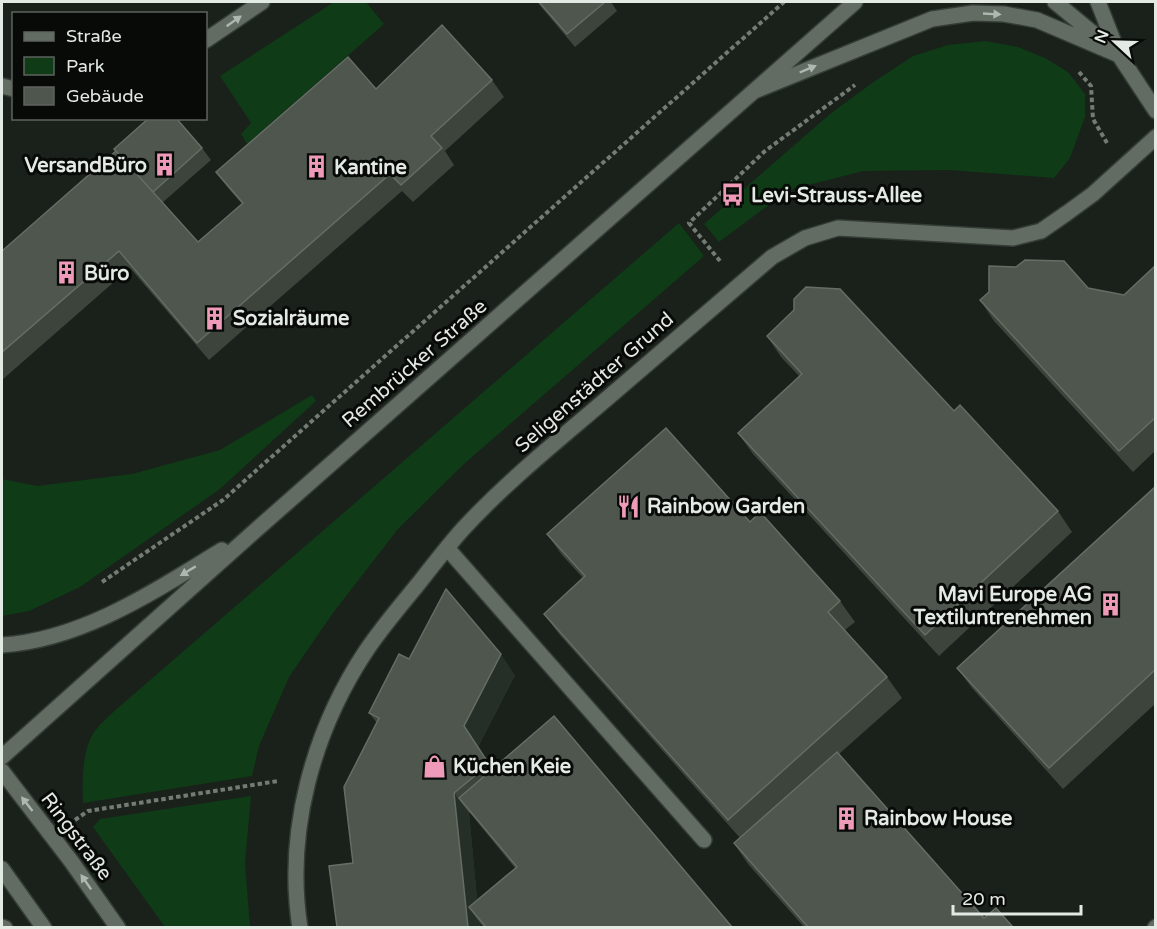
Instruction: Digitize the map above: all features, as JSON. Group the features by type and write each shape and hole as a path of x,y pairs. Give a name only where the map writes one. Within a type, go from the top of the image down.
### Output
{"street":[{"path":"207,39 262,2"},
{"name":"Rembrücker Straße","path":"2,757 855,2"},
{"path":"1055,2 1119,55"},
{"path":"1098,2 1119,55 1155,111"},
{"path":"754,91 932,19 973,12 1004,14 1037,20 1119,55"},
{"name":"Seligenstädter Grund","path":"300,927 296,855 308,776 334,709 366,652 447,548 462,530 524,470 772,257 797,242 838,228 1013,238 1041,231 1093,194 1155,137"},
{"path":"2,645 49,638 89,624 169,583 256,530"},
{"path":"447,548 704,840"},
{"name":"Ringstraße","path":"2,771 118,927"},
{"path":"2,869 44,927"}],"path":[{"path":"94,588 223,500 784,2"},
{"path":"1073,66 1091,86 1093,119 1123,168"},
{"path":"739,285 689,223 765,151 861,81"},
{"path":"52,837 88,811 308,776"}],"green space":[{"path":"334,2 366,2 384,24 247,144 241,134 251,123 220,76"},
{"path":"986,41 1018,47 1045,58 1068,72 1085,94 1085,117 1070,158 1054,178 949,170 863,171 789,190 719,242 704,224 830,114 913,56 948,45"},
{"path":"679,223 704,256 465,463 398,529 333,613 289,677 259,746 252,776 83,803 83,777 89,741 105,720"},
{"path":"312,395 316,401 220,489 80,587 29,611 2,616 2,479 37,486 132,474 220,450"},
{"path":"251,796 245,863 250,927 165,927 93,827 100,819"}],"building":[{"path":"539,2 605,2 567,34"},
{"path":"442,25 492,80 431,136 442,148 401,185 390,174 197,343 119,251 2,352 2,251 116,151 198,242 243,203 216,172 348,57 376,89"},
{"name":"VersandBüro","path":"147,120 178,120 202,148 153,192 114,149"},
{"path":"1025,260 1064,261 1088,288 1124,295 1155,266 1155,418 1119,451 980,300 989,292 989,266 1016,267"},
{"path":"806,287 840,289 954,411 960,405 1058,511 925,635 738,433 802,374 767,336 794,310 794,299"},
{"path":"666,428 750,522 760,512 840,601 828,612 887,677 728,820 544,614 585,576 547,534"},
{"name":"Mavi Europe AG Textiluntrenehmen","path":"1155,487 1155,670 1049,768 957,668"},
{"name":"Küchen Keie","path":"446,589 501,654 464,726 489,764 454,793 468,927 337,927 329,866 353,863 344,787 379,718 369,713 399,654 409,659"},
{"path":"554,716 732,927 486,927 469,907 517,867 459,798"},
{"name":"Rainbow House","path":"837,752 984,918 996,908 1013,927 808,927 734,843"}],"place":[{"name":"VersandBüro","path":"165,165"},
{"name":"Kantine","path":"316,167"},
{"name":"Levi-Strauss-Allee","path":"733,195"},
{"name":"Büro","path":"66,273"},
{"name":"Sozialräume","path":"215,318"},
{"name":"Rainbow Garden","path":"629,506"},
{"name":"Mavi Europe AG Textiluntrenehmen","path":"1110,605"},
{"name":"Küchen Keie","path":"435,766"},
{"name":"Rainbow House","path":"846,818"}]}
